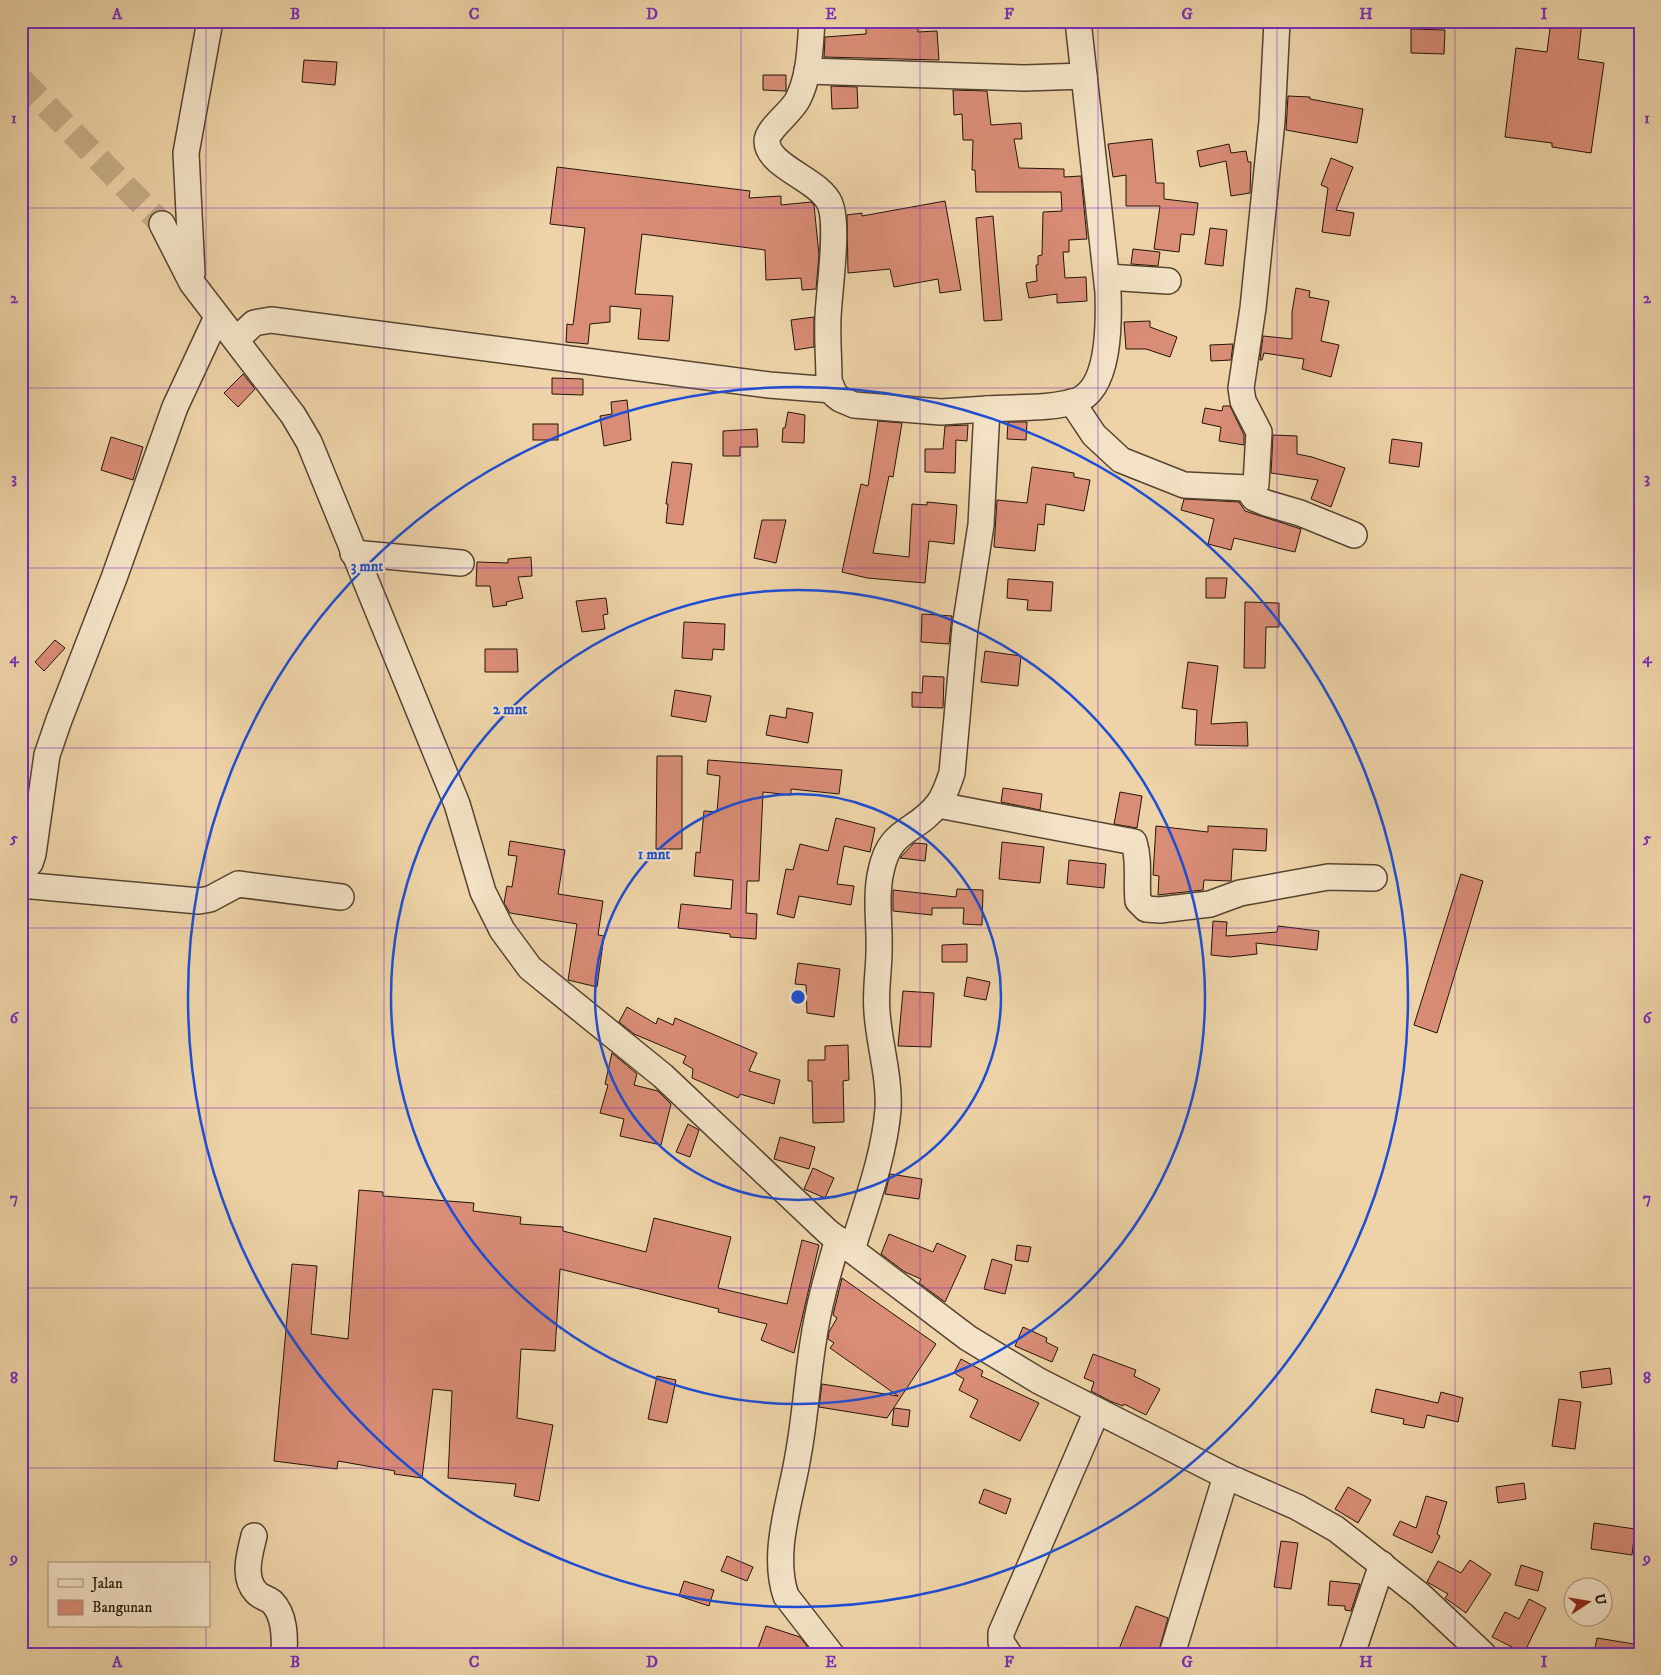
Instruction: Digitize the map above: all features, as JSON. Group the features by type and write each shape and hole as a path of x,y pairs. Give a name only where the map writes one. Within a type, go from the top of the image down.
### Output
{"street":[{"path":"192,283 186,153 210,21"},
{"path":"812,21 807,71 798,100 786,117 771,132 767,140 768,146 775,156 826,195 832,209 833,239 828,320 829,381 832,390 840,400 854,405 941,412 1072,402 1082,398 1092,388 1102,362 1108,321 1107,277 1078,21"},
{"path":"1072,402 1094,435 1121,460 1184,485 1247,488 1254,486 1257,482 1259,436 1243,401 1241,388 1253,308 1271,130 1277,21"},
{"path":"807,71 1024,78 1084,76"},
{"path":"162,224 192,283 237,339 301,428 457,804 483,892 502,930 520,957 539,977 663,1076 797,1204 845,1244 968,1338 1017,1369 1096,1411 1226,1476 1324,1522 1382,1564 1420,1595 1483,1654"},
{"path":"1107,277 1168,281"},
{"path":"21,874 30,862 47,755 59,720 114,578 175,407 217,316"},
{"path":"237,339 254,323 271,320 769,385 832,390"},
{"path":"831,1654 786,1596 782,1584 782,1552 804,1418 813,1341 823,1290 873,1180 888,1110 887,1082 877,1013 878,892 880,872 887,850 893,841 938,805 952,773 965,628 980,526 987,409"},
{"path":"1247,488 1254,498 1300,513 1354,535"},
{"path":"353,553 460,563"},
{"path":"938,805 1134,842 1139,860 1136,883 1138,902 1146,909 1160,910 1210,904 1240,893 1328,877 1374,878"},
{"path":"21,885 198,901 215,897 238,884 341,897"},
{"path":"1009,1654 1001,1642 1001,1633 1096,1411"},
{"path":"1172,1654 1226,1476"},
{"path":"254,1536 248,1560 250,1583 256,1593 272,1603 282,1621 284,1654"},
{"path":"1352,1654 1382,1564"}],"building":[{"path":"866,21 918,21 918,32 937,31 939,60 824,57 825,37 866,34"},
{"path":"1551,21 1582,21 1578,59 1604,63 1591,153 1552,147 1552,143 1505,137 1516,48 1547,52"},
{"path":"1411,29 1445,30 1444,54 1411,53"},
{"path":"304,60 337,62 335,85 302,82"},
{"path":"763,75 786,75 786,91 763,90"},
{"path":"831,86 857,87 858,108 832,109"},
{"path":"953,90 987,91 991,125 1021,123 1022,139 1014,139 1019,168 1064,169 1064,177 1081,176 1087,239 1069,240 1069,252 1063,252 1065,278 1086,277 1087,301 1057,303 1057,294 1029,298 1026,283 1037,281 1036,265 1038,265 1038,256 1042,255 1043,212 1062,211 1061,192 976,192 975,170 972,170 973,140 963,140 962,114 954,115"},
{"path":"1288,96 1310,97 1310,99 1363,109 1357,143 1286,130"},
{"path":"1152,139 1156,183 1164,183 1164,199 1198,203 1194,235 1181,234 1179,252 1154,249 1160,206 1126,206 1126,175 1113,177 1108,144"},
{"path":"1229,144 1231,153 1246,151 1248,162 1251,162 1250,193 1231,196 1226,161 1200,167 1197,151"},
{"path":"1331,158 1353,167 1336,210 1354,213 1350,236 1322,232 1328,188 1321,185"},
{"path":"557,167 750,191 749,198 781,196 781,205 811,202 814,205 819,255 816,289 802,290 801,278 766,280 765,250 642,234 635,294 673,296 669,341 638,339 641,309 610,306 610,322 590,324 588,344 566,342 567,324 573,325 585,228 550,224"},
{"path":"945,201 961,290 940,293 938,279 894,287 890,269 848,273 847,215 862,213 862,216"},
{"path":"993,216 1002,320 984,321 976,218"},
{"path":"1210,228 1227,230 1223,266 1205,264"},
{"path":"1133,249 1160,252 1158,266 1131,264"},
{"path":"1296,288 1310,291 1309,297 1329,301 1321,341 1339,345 1331,377 1302,369 1304,359 1264,353 1262,360 1260,360 1263,336 1292,339 1292,312"},
{"path":"814,317 814,347 795,350 791,320"},
{"path":"1150,321 1150,327 1177,337 1170,357 1146,349 1126,349 1124,322"},
{"path":"1233,344 1231,360 1211,361 1210,345"},
{"path":"243,374 255,389 238,407 224,393"},
{"path":"552,378 583,379 583,395 552,394"},
{"path":"627,400 631,440 604,446 600,416 612,414 611,402"},
{"path":"1223,406 1230,406 1244,435 1244,445 1219,441 1221,427 1202,423 1205,408 1222,411"},
{"path":"788,412 805,415 804,443 782,442 783,428 785,428"},
{"path":"878,421 902,423 893,477 889,476 873,553 909,557 912,504 927,505 927,502 957,505 954,544 929,541 925,583 867,578 842,572 861,484 868,486"},
{"path":"1008,422 1027,422 1026,440 1007,439"},
{"path":"533,424 558,424 558,440 533,440"},
{"path":"968,425 967,441 956,440 955,473 925,472 925,449 943,449 945,426"},
{"path":"757,429 758,447 740,447 740,456 723,456 723,431"},
{"path":"1273,435 1297,436 1297,454 1345,468 1331,507 1311,499 1318,480 1271,473"},
{"path":"111,437 143,447 133,480 101,470"},
{"path":"1392,439 1422,443 1419,467 1389,463"},
{"path":"672,462 692,464 683,525 666,523 668,504 666,504"},
{"path":"1032,467 1074,473 1074,477 1090,480 1084,511 1046,504 1044,525 1038,524 1035,551 994,547 997,500 1027,503"},
{"path":"1184,499 1239,502 1245,511 1301,529 1295,552 1234,538 1231,550 1208,544 1214,519 1181,510"},
{"path":"762,520 786,520 776,563 754,558"},
{"path":"531,557 532,576 518,577 523,598 506,602 507,605 493,607 490,586 476,586 477,562 508,563 508,559"},
{"path":"1206,578 1227,578 1225,598 1206,598"},
{"path":"1008,579 1053,582 1051,611 1027,610 1028,600 1007,598"},
{"path":"606,598 608,614 603,615 605,629 582,632 576,601"},
{"path":"1245,602 1279,603 1279,627 1266,627 1265,668 1244,668"},
{"path":"922,614 952,616 949,644 921,642"},
{"path":"684,622 725,624 724,650 713,649 712,660 682,658"},
{"path":"55,640 65,648 44,671 35,662"},
{"path":"485,649 517,649 518,672 485,672"},
{"path":"985,651 1021,656 1018,686 981,682"},
{"path":"1188,662 1218,666 1211,724 1247,722 1248,746 1195,745 1197,710 1182,708"},
{"path":"923,676 944,677 943,708 912,707 912,692 922,693"},
{"path":"675,690 711,696 706,722 671,716"},
{"path":"787,708 813,713 808,743 766,735 770,715 786,718"},
{"path":"657,756 682,756 682,849 656,849"},
{"path":"708,760 842,770 839,794 791,789 791,795 763,792 759,881 747,881 746,913 757,914 756,939 730,937 730,934 678,928 681,904 731,909 733,880 694,876 696,852 700,853 704,811 717,812 720,776 707,774"},
{"path":"1003,788 1042,794 1040,810 1001,802"},
{"path":"1120,792 1142,796 1137,828 1114,824"},
{"path":"836,818 875,828 870,852 844,846 837,884 854,886 851,905 799,896 794,918 777,914 786,869 793,870 800,844 828,851"},
{"path":"1156,826 1208,832 1208,826 1267,829 1266,851 1233,849 1231,881 1204,880 1203,890 1158,895 1159,876 1153,875"},
{"path":"510,841 565,850 558,894 603,901 598,935 604,936 597,987 568,980 577,924 510,913 504,903 507,886 512,887 517,856 508,855"},
{"path":"1002,842 1044,847 1040,883 999,879"},
{"path":"914,843 927,844 925,861 900,858"},
{"path":"1069,860 1106,864 1104,888 1067,884"},
{"path":"1461,874 1483,881 1437,1033 1414,1025"},
{"path":"957,889 983,890 982,925 963,924 964,908 932,908 932,915 893,911 893,890 956,897"},
{"path":"1213,921 1227,922 1226,936 1277,932 1278,926 1319,931 1317,950 1256,943 1257,954 1230,957 1211,955"},
{"path":"967,944 967,962 942,962 942,945"},
{"path":"798,963 840,969 834,1017 807,1013 806,985 795,984"},
{"path":"967,977 990,982 986,1000 964,996"},
{"path":"903,991 934,993 931,1047 898,1046"},
{"path":"627,1007 656,1024 658,1018 673,1025 675,1018 757,1053 749,1071 780,1080 774,1104 740,1094 738,1098 692,1078 693,1069 683,1063 686,1056 634,1034 619,1022"},
{"path":"848,1045 849,1080 843,1081 844,1122 813,1123 812,1081 808,1081 808,1060 825,1060 825,1046"},
{"path":"612,1053 637,1074 634,1085 658,1091 671,1104 661,1145 620,1136 624,1119 600,1113 608,1085 605,1084"},
{"path":"688,1124 699,1130 690,1157 676,1152"},
{"path":"780,1137 815,1147 809,1169 774,1159"},
{"path":"813,1168 834,1178 825,1198 804,1189"},
{"path":"890,1174 922,1179 919,1199 885,1194"},
{"path":"359,1190 383,1192 383,1196 474,1203 473,1211 521,1217 520,1224 563,1227 563,1231 646,1252 654,1218 731,1237 718,1288 787,1304 802,1240 819,1245 794,1353 761,1340 767,1324 718,1312 719,1309 560,1269 555,1351 521,1349 517,1418 553,1425 539,1501 514,1496 516,1484 448,1478 452,1391 433,1389 422,1478 394,1474 395,1471 338,1461 337,1469 274,1461 292,1264 317,1266 311,1334 348,1339"},
{"path":"889,1234 933,1252 937,1243 966,1256 945,1302 919,1283 921,1279 905,1272 881,1254"},
{"path":"1017,1245 1031,1247 1028,1262 1015,1260"},
{"path":"992,1259 1012,1265 1005,1294 984,1289"},
{"path":"842,1278 936,1344 887,1418 819,1407 822,1384 898,1396 830,1348 834,1343 828,1339 829,1332 837,1318 833,1315"},
{"path":"1023,1327 1047,1338 1046,1342 1058,1348 1052,1362 1015,1346"},
{"path":"1093,1354 1136,1370 1134,1376 1160,1389 1146,1415 1124,1404 1123,1406 1110,1401 1091,1391 1094,1382 1084,1378"},
{"path":"961,1359 983,1371 981,1376 1039,1403 1020,1441 970,1417 978,1400 959,1390 964,1379 954,1373"},
{"path":"1610,1368 1612,1384 1582,1388 1580,1372"},
{"path":"657,1376 676,1380 667,1423 648,1419"},
{"path":"1376,1389 1438,1403 1441,1392 1463,1398 1458,1422 1427,1415 1424,1428 1403,1424 1404,1419 1371,1412"},
{"path":"1559,1399 1581,1402 1575,1449 1552,1446"},
{"path":"894,1408 910,1410 908,1427 892,1425"},
{"path":"1524,1483 1526,1499 1498,1503 1496,1487"},
{"path":"1348,1487 1371,1500 1358,1523 1335,1509"},
{"path":"984,1489 1011,1499 1006,1514 979,1503"},
{"path":"1426,1496 1447,1502 1437,1534 1440,1536 1432,1553 1393,1535 1400,1521 1416,1528"},
{"path":"1594,1523 1635,1529 1632,1555 1591,1549"},
{"path":"1281,1541 1298,1543 1291,1589 1274,1587"},
{"path":"727,1556 753,1567 747,1581 721,1571"},
{"path":"1470,1560 1491,1574 1466,1613 1445,1598 1448,1594 1427,1582 1438,1561 1461,1573"},
{"path":"1521,1565 1543,1572 1538,1591 1515,1585"},
{"path":"684,1581 714,1590 709,1606 679,1596"},
{"path":"1330,1581 1360,1584 1351,1611 1345,1610 1345,1606 1328,1605"},
{"path":"1529,1599 1546,1608 1524,1653 1492,1637 1505,1612 1519,1619"},
{"path":"1136,1606 1168,1618 1158,1654 1132,1654 1119,1649"},
{"path":"766,1626 800,1637 807,1646 804,1654 756,1654"},
{"path":"1597,1638 1640,1645 1640,1654 1594,1654"}],"tunnel":[{"path":"21,80 162,224"}]}
